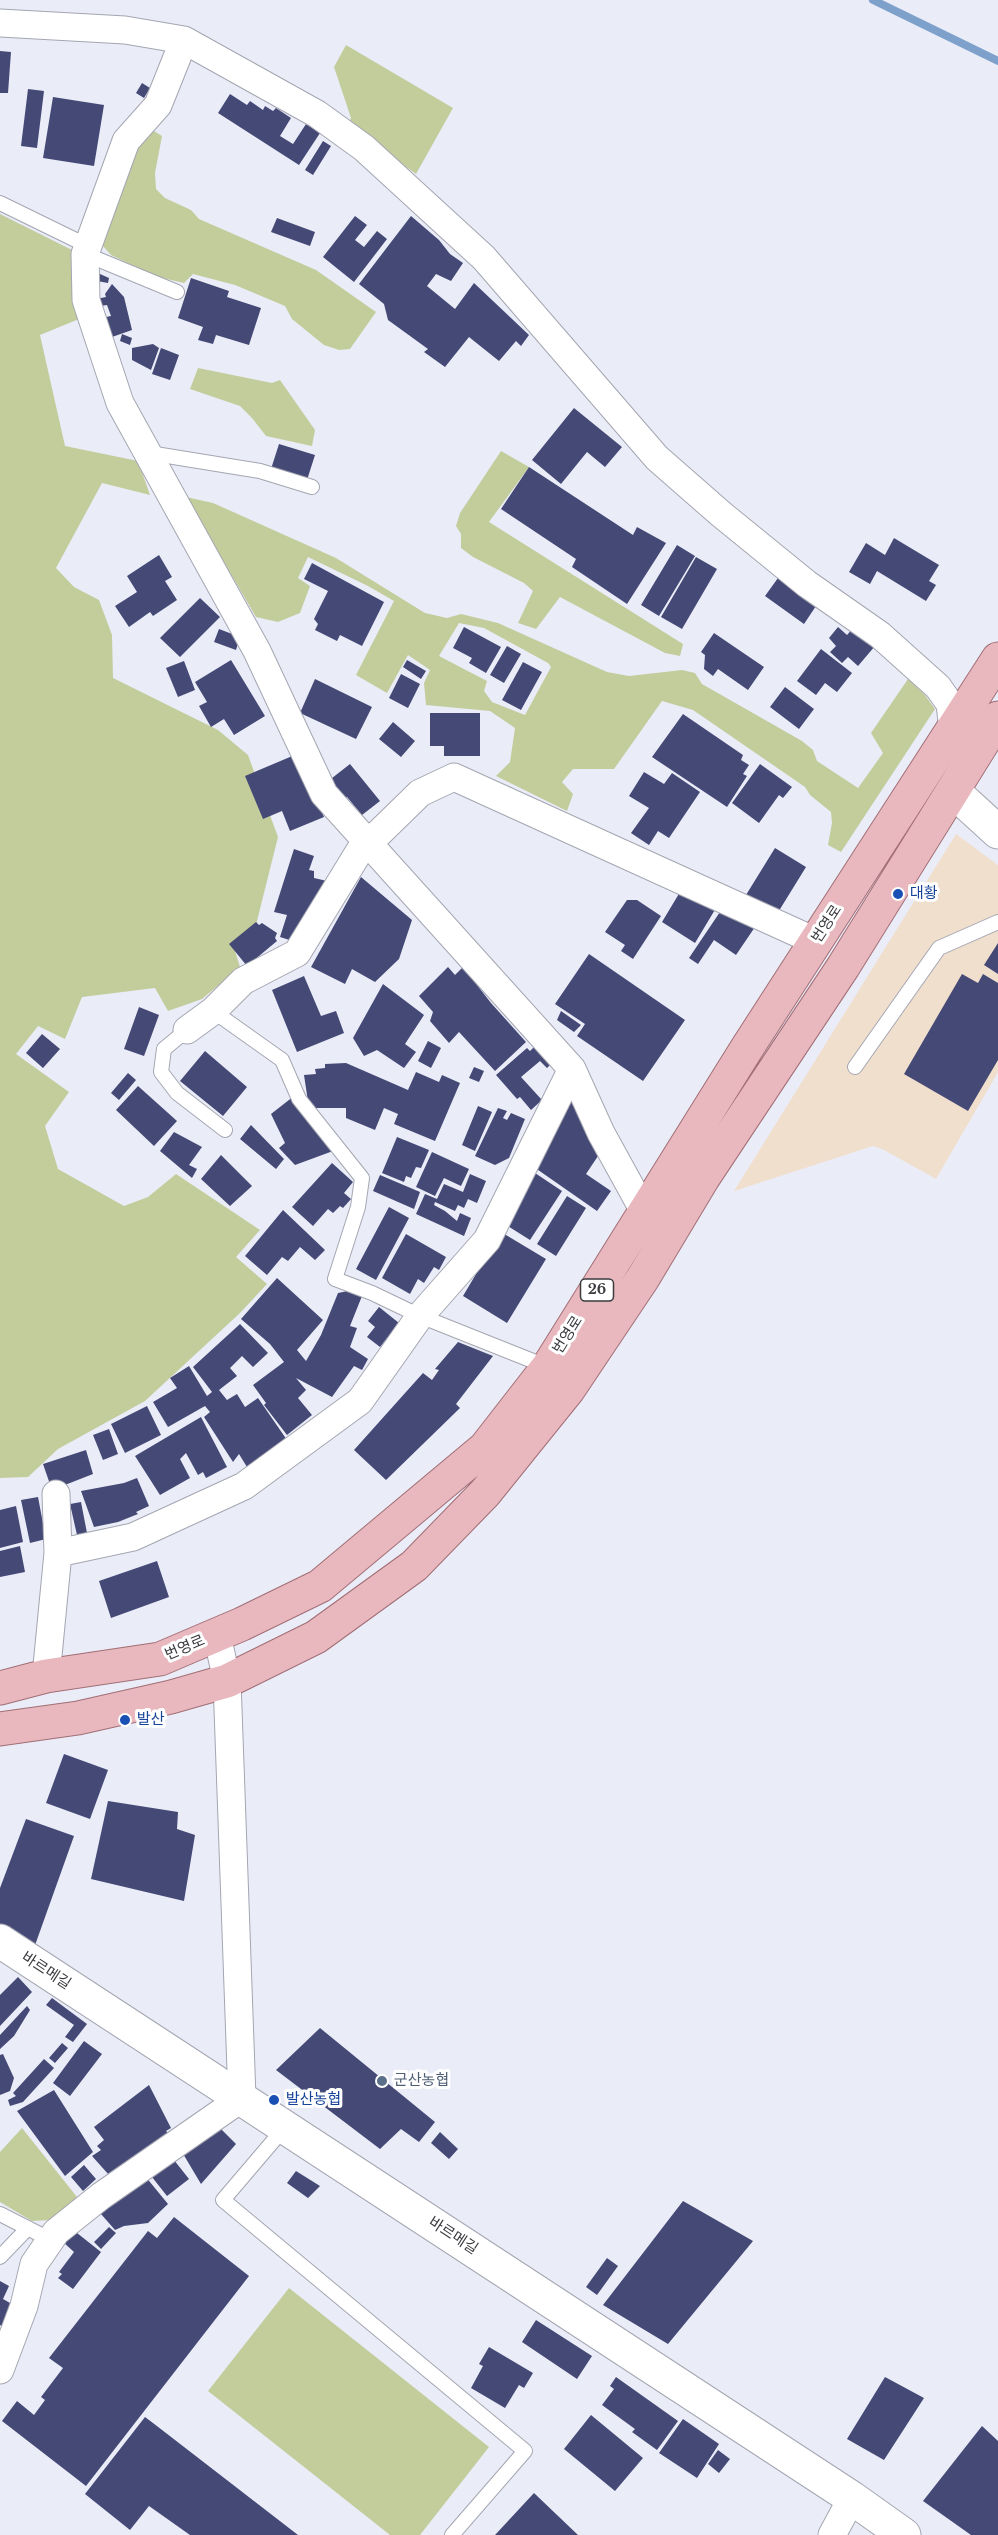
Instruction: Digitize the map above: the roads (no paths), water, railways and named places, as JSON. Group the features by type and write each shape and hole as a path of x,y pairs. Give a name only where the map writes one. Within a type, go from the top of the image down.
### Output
{"main road":[{"name":"번영로","path":"0,1688 46,1676 160,1659 217,1635 320,1586 485,1448 548,1367 815,941 998,659"},
{"name":"번영로","path":"0,1729 78,1718 171,1697 227,1680 316,1637 414,1566 485,1493 568,1390 843,967 998,718"}],"street":[{"path":"0,23 125,30 184,40 317,114 364,148 484,258 657,458 807,584 880,635 938,687 950,704 953,729 953,791 998,832"},
{"path":"184,40 158,105 126,141 87,250 86,300 120,403 257,651 324,794 572,1069 601,1133 645,1213"},
{"path":"187,1030 213,1011 243,981 297,953 365,842 379,833 420,793 454,777 815,941"},
{"path":"58,1553 133,1537 244,1486 360,1401 420,1316 487,1240 572,1069"},
{"path":"46,1676 58,1553 56,1494"},
{"path":"0,2370 24,2306 40,2234 56,2232 100,2196 242,2098 227,1680 217,1635"},
{"name":"바르메길","path":"0,1941 286,2126 852,2498 904,2535"},
{"path":"832,2535 852,2498"}],"lane":[{"path":"0,203 87,250 177,292"},
{"path":"149,453 260,471 312,487"},
{"path":"855,1067 939,948 998,922"},
{"path":"213,1011 282,1060 299,1099 362,1178 358,1207 335,1279 548,1367"},
{"path":"187,1030 164,1049 161,1072 177,1093 225,1130"},
{"path":"286,2126 223,2200 525,2451 452,2535"},
{"path":"0,2214 40,2234"},
{"path":"0,2257 40,2234"}],"waterway":[{"path":"873,0 998,61"}],"place":[{"name":"대황","path":"898,894"},
{"name":"발산","path":"125,1720"},
{"name":"군산농협","path":"382,2081"},
{"name":"발산농협","path":"274,2100"}]}
